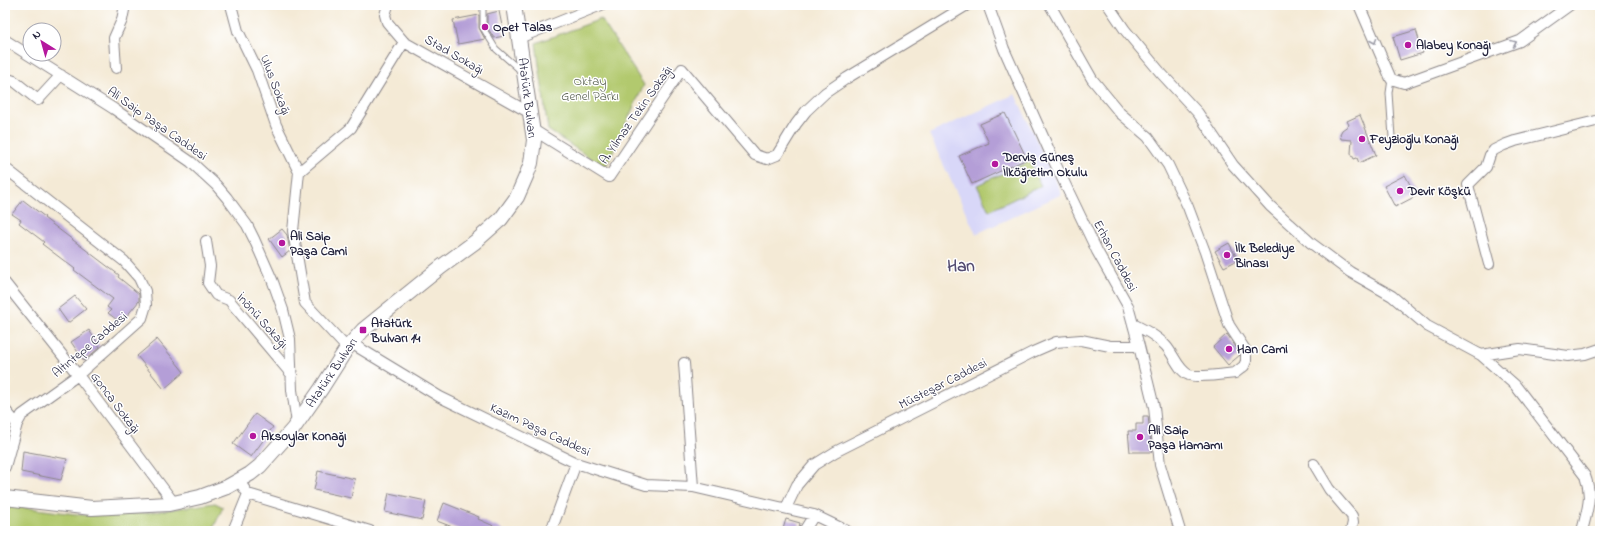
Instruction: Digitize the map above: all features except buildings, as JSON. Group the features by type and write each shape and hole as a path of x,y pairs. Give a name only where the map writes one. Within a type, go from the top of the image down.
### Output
{"main road":[{"name":"Atatürk Bulvarı","path":"5,498 92,508 174,502 215,492 239,481 250,474 269,457 297,423 349,345 372,321 475,242 491,229 510,209 523,185 531,163 534,140 514,5"}],"street":[{"path":"116,68 114,38 122,20 125,5"},
{"name":"Ulus Sokağı","path":"231,5 238,31 257,70 276,125 299,172"},
{"name":"Stad Sokağı","path":"388,5 385,15 387,22 404,42 530,113"},
{"path":"520,38 601,5"},
{"name":"A. Yılmaz Tekin Sokağı","path":"532,129 609,177 682,69 755,156 763,159 772,158 780,152 787,137 806,111 825,93 842,81 967,5"},
{"name":"Erhan Caddesi","path":"988,5 1004,49 1053,159 1096,250 1128,306 1154,407 1160,465 1180,531"},
{"path":"1050,5 1092,79 1120,113 1148,137 1168,165 1188,208 1205,252 1229,325 1246,351 1246,361 1240,370 1235,373 1202,376 1188,374 1182,370 1166,346 1151,333 1133,324"},
{"path":"1108,5 1125,30 1160,72 1198,113 1234,165 1270,206 1311,243 1350,272 1392,296 1427,326 1481,355 1515,385 1585,476 1589,487 1590,498 1582,531"},
{"path":"1359,5 1391,79 1404,83 1520,41 1570,5"},
{"name":"Ali Saip Paşa Caddesi","path":"5,40 114,109 191,162 212,181 227,198 246,225 273,282 290,339 292,390 297,423"},
{"path":"299,172 352,128 404,42"},
{"path":"5,78 14,81 38,100 61,75"},
{"path":"1489,264 1468,185 1486,167 1490,155 1494,150 1514,141 1600,120"},
{"name":"Kazım Paşa Caddesi","path":"299,172 293,231 305,303 349,345 440,397 576,463 646,485 693,487 814,515 846,531"},
{"name":"Altıntepe Caddesi","path":"5,467 17,424 22,415 78,375 142,318 146,298 140,278 124,261 7,174"},
{"name":"İnönü Sokağı","path":"206,241 210,266 208,283 213,291 220,297 229,300 292,375"},
{"name":"Gonca Sokağı","path":"5,283 78,375 174,502"},
{"name":"Müsteşar Caddesi","path":"786,508 797,485 814,466 835,452 1033,352 1056,342 1080,340 1110,346 1139,346"},
{"path":"1481,355 1520,349 1568,356 1585,354 1600,349"},
{"path":"684,363 693,487"},
{"path":"5,410 17,424"},
{"path":"552,531 576,463"},
{"path":"1314,464 1329,489 1352,516 1353,522 1351,531"},
{"path":"239,481 248,494 370,531"},
{"path":"233,531 248,494"},
{"path":"804,531 814,515"}],"lane":[{"path":"483,5 483,28 496,49 524,74"},
{"path":"1391,79 1389,93 1392,137"}],"shaded area":[{"name":"Derviş Güneş İlköğretim Okulu","path":"1015,94 1062,194 976,234 929,134"}],"green space":[{"name":"Oktay Genel Parkı","path":"601,19 644,85 605,168 548,130 536,43"},
{"path":"1030,161 1041,186 989,211 977,185"},
{"path":"215,503 223,507 212,531 5,531 5,505 83,515 146,513"}],"place":[{"name":"Opet Talas","path":"485,27"},
{"name":"Alabey Konağı","path":"1408,45"},
{"name":"Feyzioğlu Konağı","path":"1362,139"},
{"name":"Derviş Güneş İlköğretim Okulu","path":"995,164"},
{"name":"Devir Köşkü","path":"1400,191"},
{"name":"Ali Saip Paşa Cami","path":"282,243"},
{"name":"İlk Belediye Binası","path":"1227,255"},
{"name":"Atatürk Bulvarı 14","path":"363,330"},
{"name":"Han Cami","path":"1229,349"},
{"name":"Aksoylar Konağı","path":"253,436"},
{"name":"Ali Saip Paşa Hamamı","path":"1140,437"}],"district":[{"name":"Han","path":"961,266"}]}
